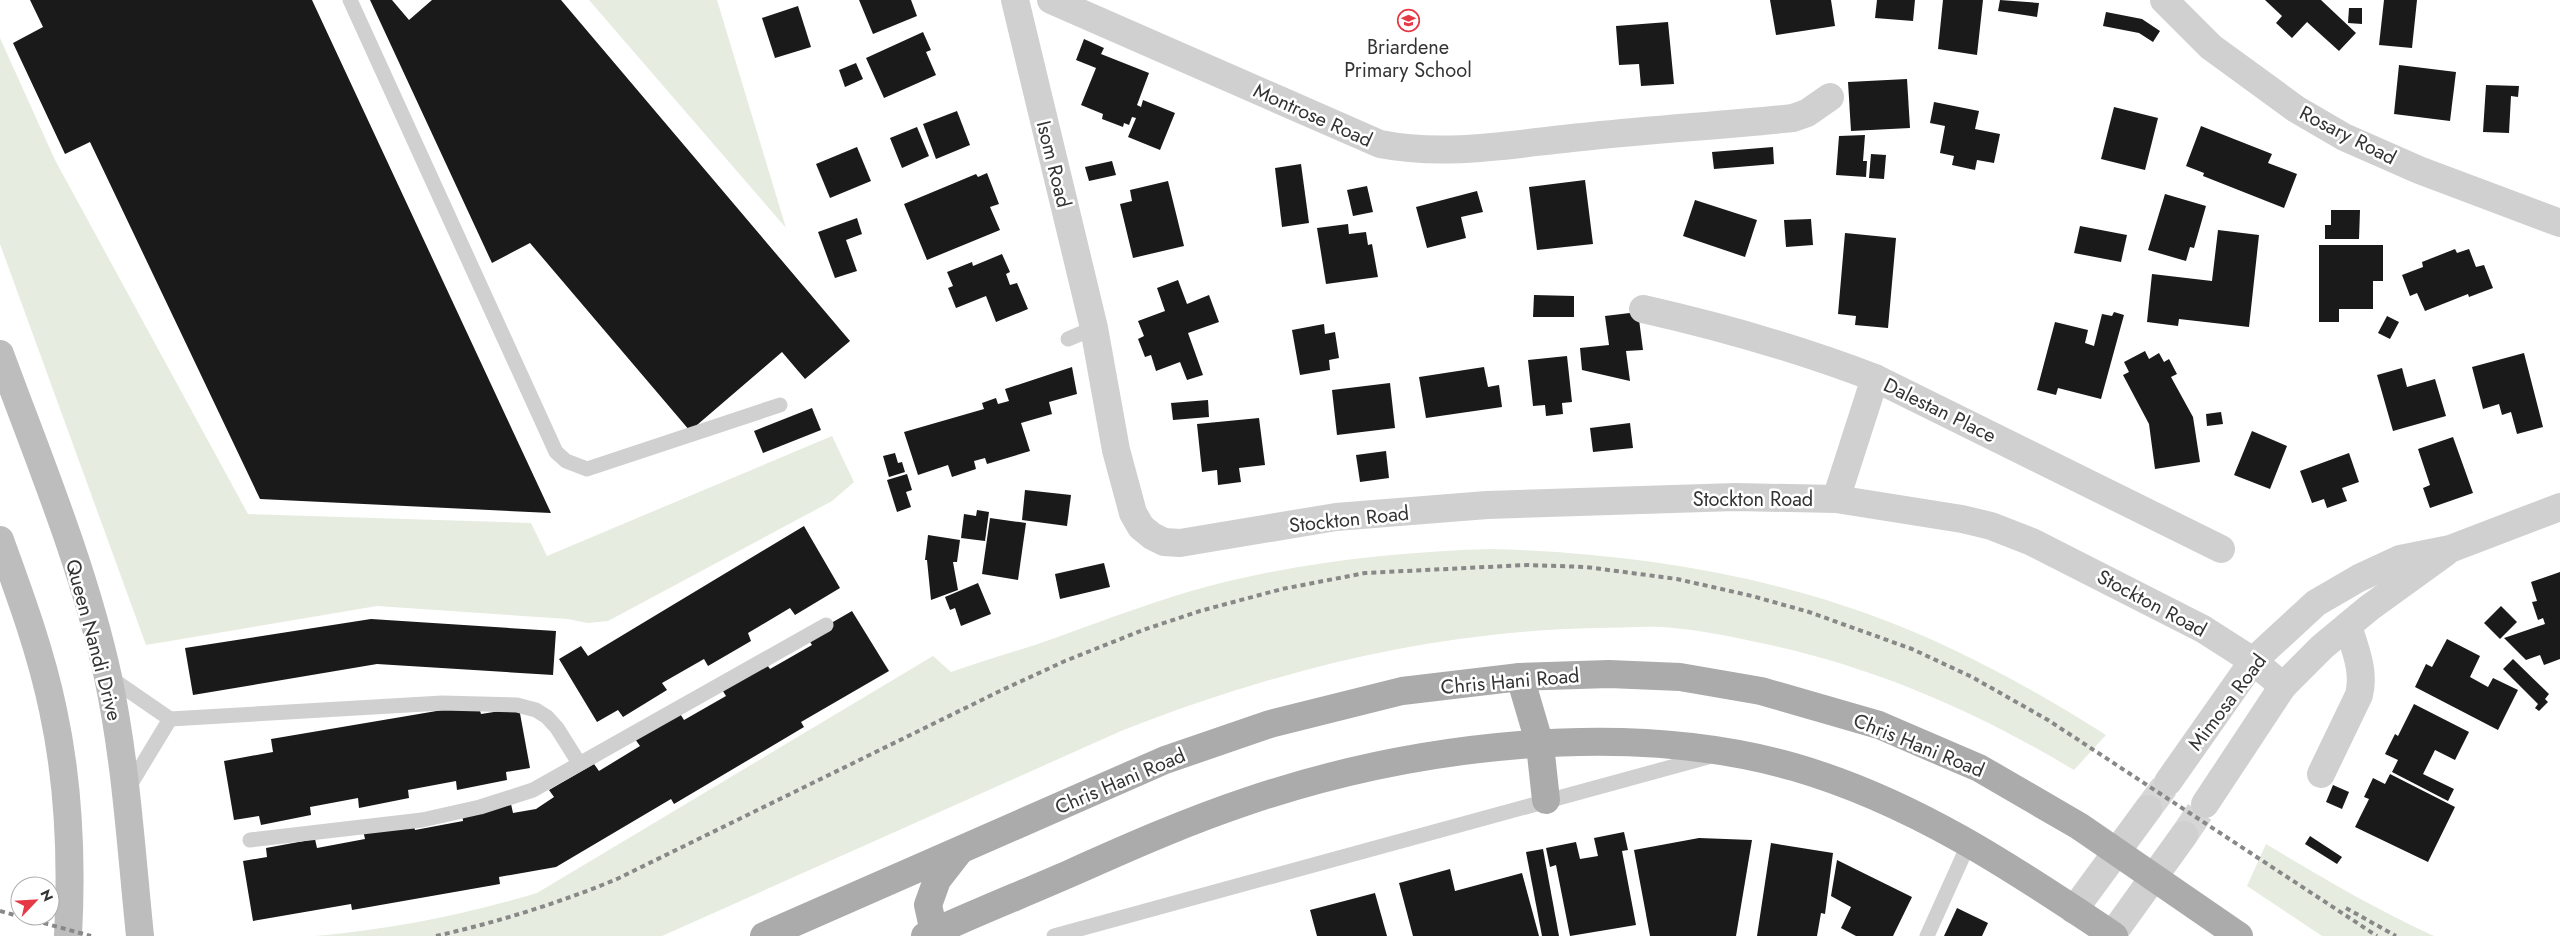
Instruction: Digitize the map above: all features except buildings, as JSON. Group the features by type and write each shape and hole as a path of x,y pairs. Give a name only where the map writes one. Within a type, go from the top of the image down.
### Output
{"main road":[{"name":"Queen Nandi Drive","path":"0,354 87,600 107,676 124,770 140,936"},
{"path":"0,540 26,610 53,709 66,798 71,890 68,936"},
{"name":"Chris Hani Road","path":"764,936 1165,760 1270,724 1402,691 1520,677 1610,674 1680,677 1761,691 1879,725 1979,768 2079,826 2238,936"},
{"path":"1520,677 1540,745 1546,800"},
{"path":"961,850 937,880 928,905 932,935 1118,852 1249,801 1358,770 1467,750 1594,742 1656,744 1724,752 1794,767 1875,796 1932,822 1969,843 2113,935"}],"street":[{"name":"Isom Road","path":"1015,0 1094,328 1116,450 1133,513 1141,527 1152,536 1164,542 1180,543"},
{"name":"Montrose Road","path":"1050,0 1380,144 1403,148 1438,150 1486,148 1592,136 1793,118 1807,113 1830,96"},
{"name":"Rosary Road","path":"2164,0 2211,47 2296,109 2344,137 2419,170 2560,223"},
{"name":"Dalestan Place","path":"1643,310 1716,325 1816,356 1875,378 2221,549"},
{"path":"1836,499 1875,378"},
{"name":"Stockton Road","path":"1180,543 1336,517 1487,505 1736,497 1836,499 1962,519 2007,532 2040,546 2203,629 2253,661 2283,686"},
{"name":"Mimosa Road","path":"2168,782 2253,661 2316,603 2359,578 2400,559 2450,549 2560,507"},
{"name":"Mimosa Road","path":"2205,804 2283,686 2322,647 2450,549"},
{"path":"2321,774 2359,695 2362,683 2358,657 2348,626"},
{"path":"2074,910 2148,809"},
{"path":"2113,935 2184,835"}],"lane":[{"path":"350,0 556,452 571,464 586,469 780,405"},
{"path":"1068,339 1094,328"},
{"path":"250,840 422,820 480,807 533,790 826,625"},
{"path":"107,676 170,719 442,703 517,705 536,710 547,717 557,728 579,763"},
{"path":"126,792 170,719"},
{"path":"1054,936 1724,752"},
{"path":"1927,936 1969,843"}],"shaded area":[{"path":"589,0 717,0 786,228"},
{"path":"0,38 55,160 248,514 531,523 547,556 832,436 854,482 832,501 608,621 588,623 568,619 377,606 146,645 0,244"},
{"path":"1489,549 1609,557 1668,564 1785,588 1843,605 1899,626 1993,669 2106,735 2074,770 2036,748 1959,709 1880,677 1840,663 1798,652 1697,631 1654,627 1597,628 1535,631 1475,637 1414,646 1354,658 1295,673 1179,709 1121,731 662,936 316,936 428,920 537,893 933,656 951,672 1173,597 1247,577 1316,564 1384,556"},
{"path":"2266,844 2369,904 2434,936 2322,936 2247,886"}],"tunnel":[{"path":"2148,809 2168,782"},
{"path":"2184,835 2205,804"}],"railway":[{"path":"436,936 528,911 617,879 1000,691 1065,661 1143,630 1200,611 1282,589 1365,573 1527,565 1586,567 1677,579 1752,596 1809,612 1912,649 1972,677 2048,720 2377,936"},
{"path":"2346,908 2396,936"},
{"path":"0,911 91,936"}],"place":[{"name":"Briardene Primary School","path":"1408,21"}]}
